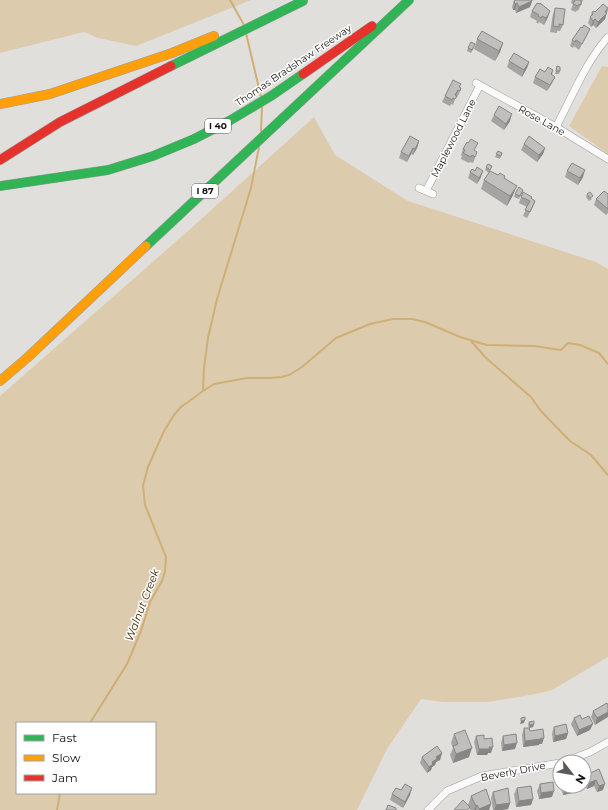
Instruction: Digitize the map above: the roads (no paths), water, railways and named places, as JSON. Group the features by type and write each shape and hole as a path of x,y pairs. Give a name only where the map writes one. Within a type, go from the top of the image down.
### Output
{"highway":[{"path":"0,104 50,94 172,53 304,0"},
{"path":"0,160 60,122 304,0"},
{"name":"Thomas Bradshaw Freeway","path":"0,186 108,170 153,156 194,139 229,121 271,96 409,0"},
{"name":"I 87","path":"0,381 27,358 409,0"}],"street":[{"path":"556,127 590,61 598,48 608,37"},
{"name":"Rose Lane","path":"478,84 556,127 608,159"},
{"name":"Maplewood Lane","path":"426,191 478,84"},
{"path":"585,754 608,742"},
{"name":"Beverly Drive","path":"428,810 447,791 482,776 552,764"}],"waterway":[{"path":"230,0 244,25"},
{"path":"246,33 261,97"},
{"path":"261,131 262,107"},
{"path":"203,391 208,338 217,299 251,188 259,147"},
{"name":"Walnut Creek","path":"91,722 127,664 141,631 150,602 162,581 165,571 166,557 145,505 143,486 148,467 164,431 174,415 181,407 203,391 214,384 247,378 270,378 289,375 302,367 336,338 370,324 393,319 412,319 425,322 460,337 487,345 534,346 561,350 568,343 580,345 599,353 608,364"},
{"path":"471,341 486,358 531,397 540,410 570,441 591,455 608,475"},
{"name":"Walnut Creek","path":"57,810 60,794"}]}
